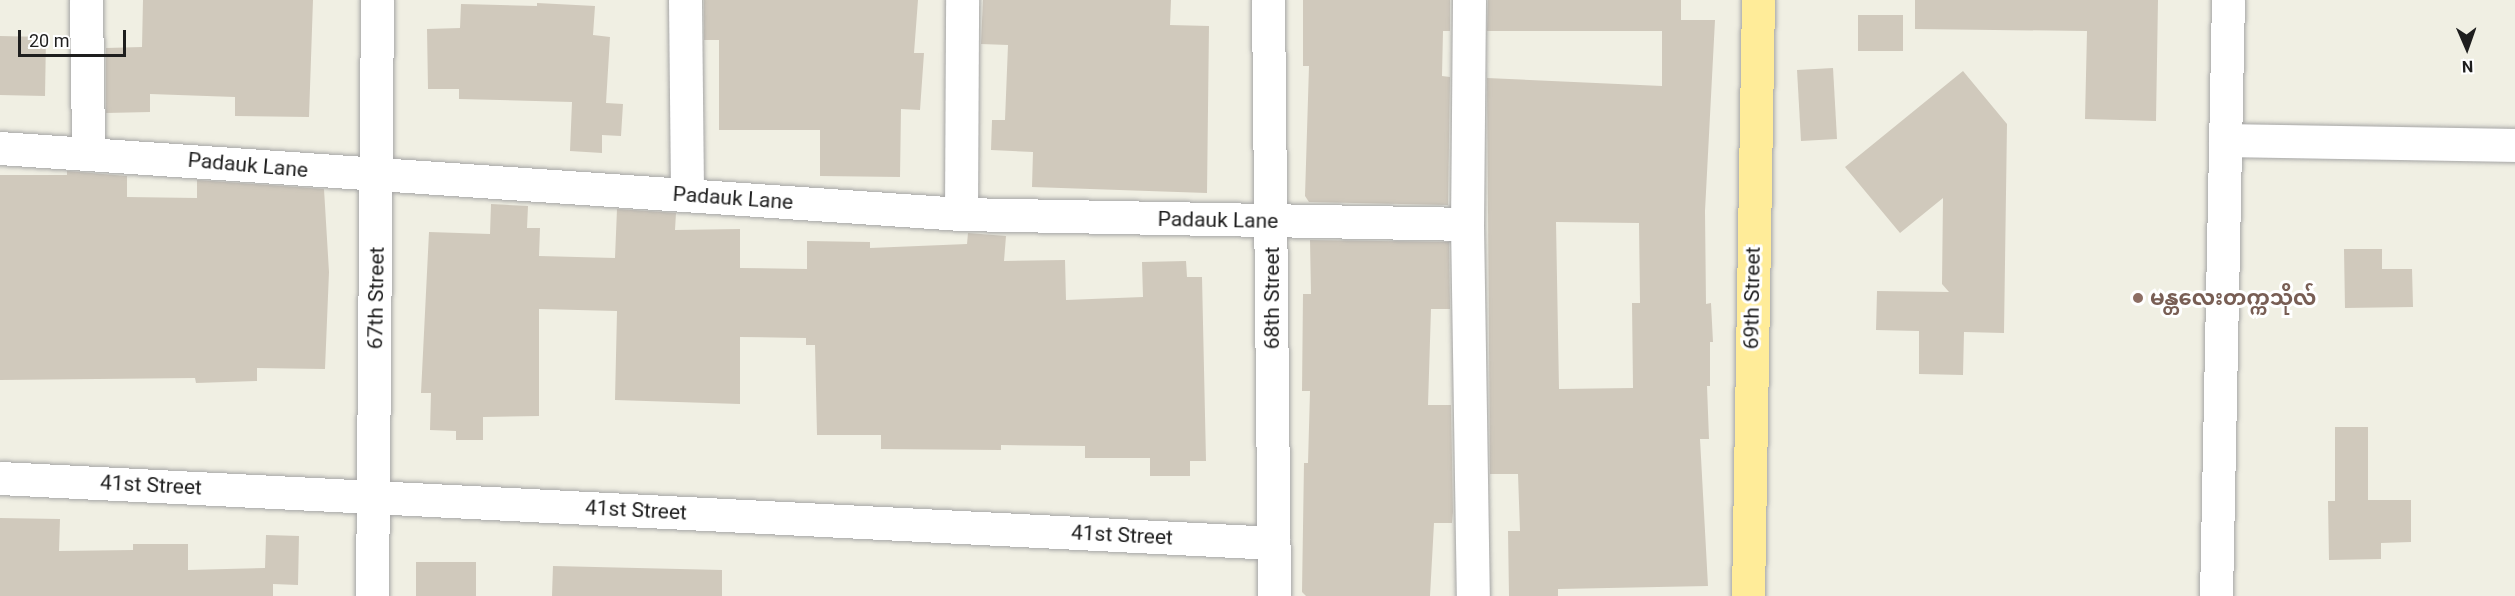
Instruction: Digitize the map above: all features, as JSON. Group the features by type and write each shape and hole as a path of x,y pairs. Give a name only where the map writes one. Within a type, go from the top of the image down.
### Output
{"main road":[{"name":"69th Street","path":"1748,596 1758,0"}],"street":[{"path":"86,0 88,151"},
{"name":"67th Street","path":"372,596 378,175 377,0"},
{"path":"685,0 687,195"},
{"path":"961,214 962,0"},
{"name":"68th Street","path":"1268,0 1274,596"},
{"path":"1469,0 1467,224 1473,596"},
{"path":"2216,596 2228,0"},
{"path":"2225,140 2515,146"},
{"name":"Padauk Lane","path":"0,148 88,151 378,175 961,214 1272,222 1467,224"},
{"name":"41st Street","path":"0,478 1273,543"}],"building":[{"path":"143,0 313,0 309,117 235,116 235,97 150,94 150,112 106,113 106,48 142,47"},
{"path":"704,0 918,0 914,53 924,53 920,110 901,109 900,177 820,176 820,130 719,130 719,40 704,40"},
{"path":"983,0 1171,0 1170,25 1209,26 1207,193 1032,187 1033,152 991,150 992,120 1005,120 1008,45 981,44"},
{"path":"1303,0 1450,0 1450,31 1443,31 1442,76 1450,77 1448,205 1309,202 1305,196 1309,66 1303,66"},
{"path":"1488,0 1681,0 1681,20 1715,20 1705,211 1706,304 1711,303 1713,342 1710,342 1710,386 1707,386 1709,439 1700,439 1708,586 1558,589 1558,596 1509,596 1508,531 1520,531 1518,474 1490,474 1487,78 1662,86 1662,31 1487,31","holes":["1556,222 1639,223 1640,303 1632,303 1633,388 1559,389"]},
{"path":"1915,0 2158,0 2156,121 2085,119 2087,31 1915,29"},
{"path":"537,3 595,6 593,35 610,37 606,103 623,104 621,136 602,135 602,153 570,151 572,102 459,99 459,89 428,89 427,29 460,28 461,4 537,6"},
{"path":"1858,15 1903,15 1903,51 1858,51"},
{"path":"0,36 46,37 45,96 0,95"},
{"path":"1833,68 1837,139 1801,141 1797,70"},
{"path":"1963,71 2007,124 2004,333 1964,332 1963,375 1919,374 1919,331 1876,330 1877,291 1949,292 1942,284 1943,198 1900,233 1845,167"},
{"path":"67,171 127,176 127,197 197,198 197,180 324,189 329,272 325,369 257,368 257,381 196,383 195,378 0,380 0,175 67,175"},
{"path":"491,204 528,206 527,228 540,228 539,256 615,258 617,209 676,213 675,230 740,229 740,268 807,269 807,241 870,242 870,248 967,244 968,233 1006,236 1004,261 1065,260 1066,300 1143,297 1142,262 1186,261 1187,277 1202,277 1206,461 1190,461 1190,476 1150,476 1150,458 1085,458 1085,446 1001,445 1001,450 881,449 881,435 817,435 815,345 806,345 806,338 740,337 740,404 615,400 617,311 539,309 539,416 483,417 483,440 456,440 456,431 430,430 431,393 421,393 429,232 490,234"},
{"path":"1310,240 1449,242 1450,309 1431,309 1428,405 1451,405 1453,512 1452,523 1434,523 1430,596 1306,596 1302,592 1304,463 1308,463 1310,391 1302,391 1303,294 1311,294"},
{"path":"2344,249 2382,249 2382,269 2412,269 2413,307 2345,308"},
{"path":"2335,427 2368,427 2368,500 2411,500 2411,542 2381,543 2381,559 2329,560 2328,501 2335,501"},
{"path":"0,518 60,519 59,551 133,550 133,544 188,544 188,570 265,568 266,535 299,536 298,585 273,584 273,596 0,596"},
{"path":"416,562 476,562 476,596 416,596"},
{"path":"553,566 722,570 722,596 552,596"}],"place":[{"name":"မန္တလေးတက္ကသိုလ်","path":"2138,298"}]}
